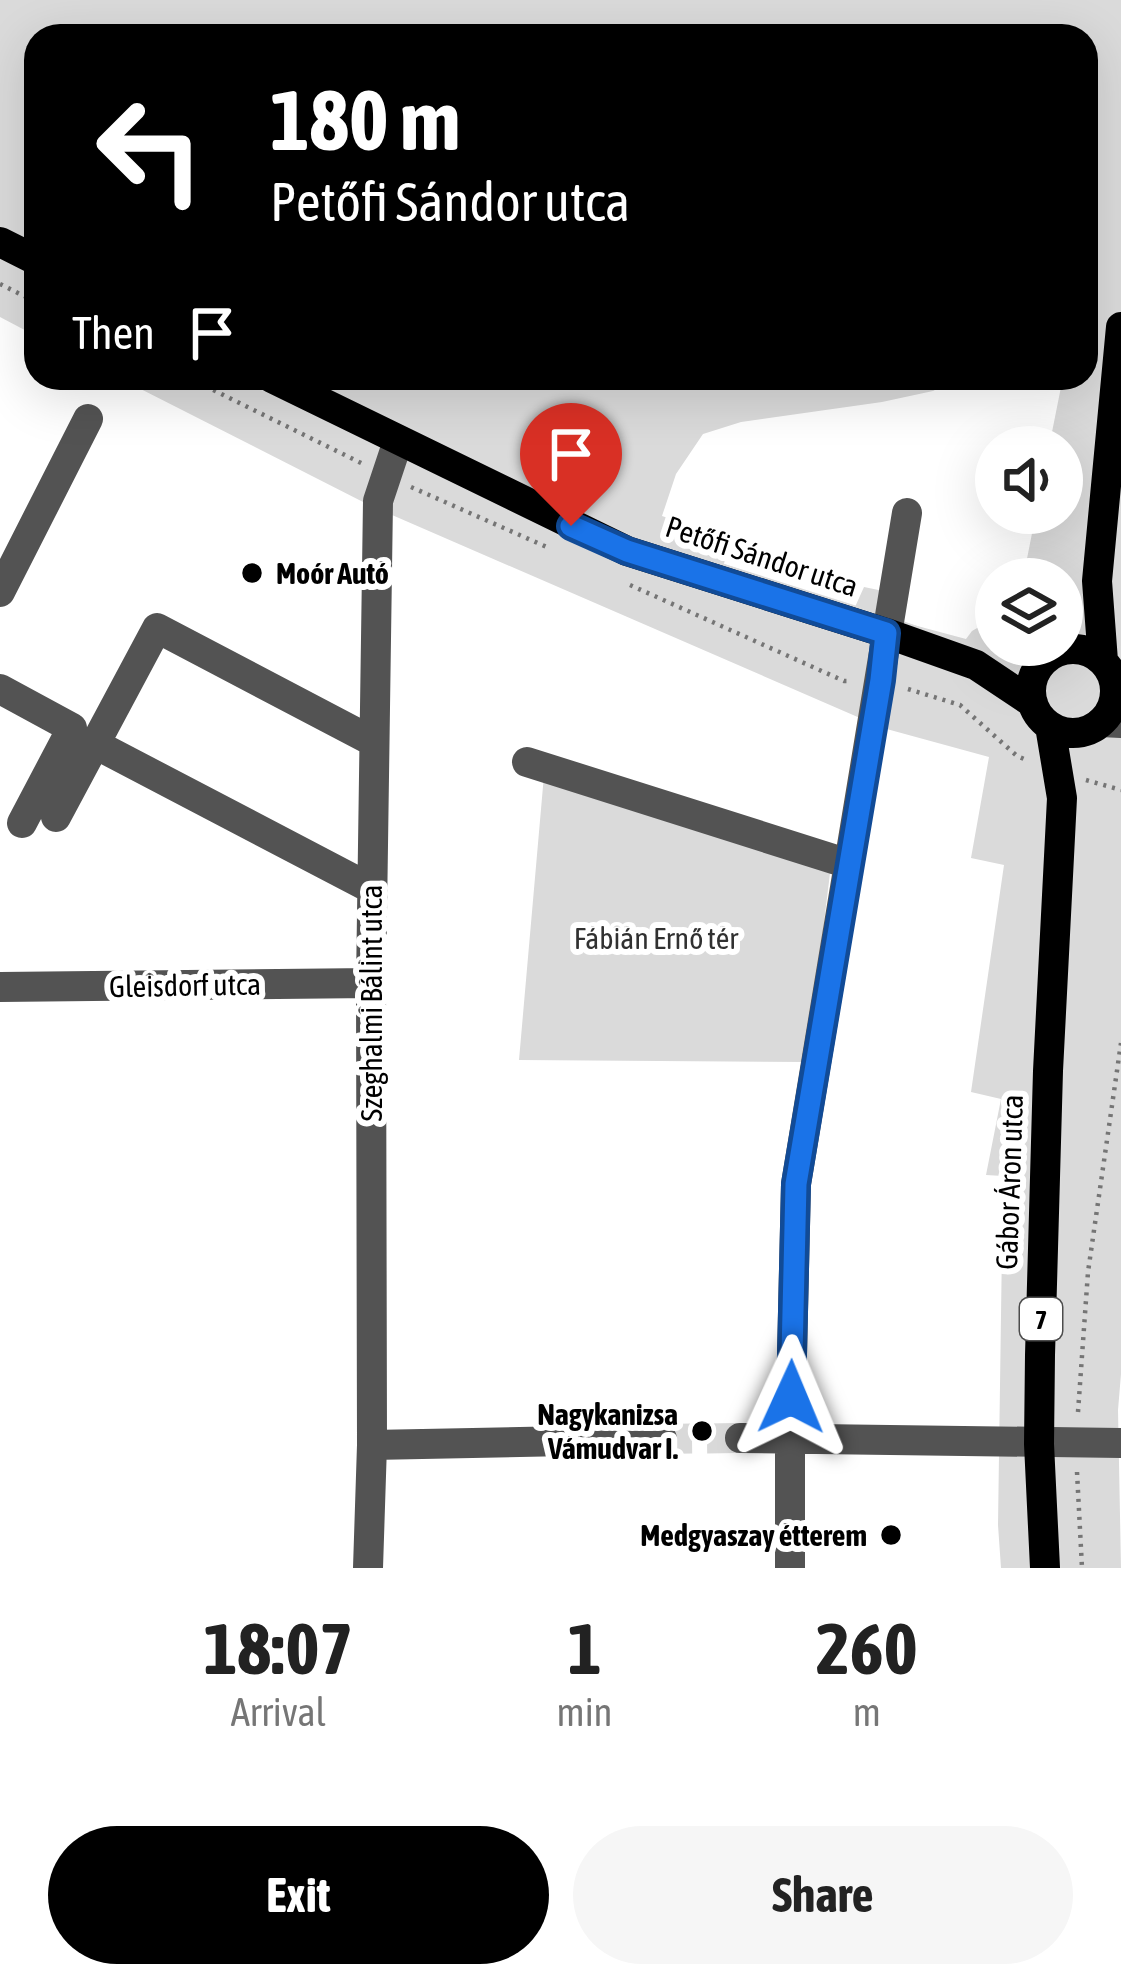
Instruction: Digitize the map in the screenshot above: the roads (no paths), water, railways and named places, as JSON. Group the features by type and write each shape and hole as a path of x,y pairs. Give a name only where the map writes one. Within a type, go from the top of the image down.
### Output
{"main road":[{"name":"Gábor Áron utca","path":"1062,798 1115,699 1096,581 1121,331"},
{"name":"Petőfi Sándor utca","path":"296,390 627,551 975,665"},
{"name":"Gábor Áron utca","path":"1083,604 1096,581"},
{"path":"1083,652 1113,678"},
{"name":"Petőfi Sándor utca","path":"977,666 1041,714"},
{"name":"Gábor Áron utca","path":"1043,666 1034,675 1031,689 1062,798 1048,1071 1039,1444 1045,1568"},
{"path":"1041,714 1062,731 1076,733 1104,725"}],"street":[{"path":"0,592 88,419"},
{"name":"Szeghalmi Bálint utca","path":"368,1568 378,502 398,441"},
{"path":"790,1568 796,1184 907,513"},
{"path":"56,817 157,628 374,742"},
{"path":"0,689 72,728 22,823"},
{"path":"95,744 372,889"},
{"path":"527,762 849,864"},
{"name":"Gleisdorf utca","path":"0,986 371,983"},
{"path":"740,1438 1121,1443"},
{"path":"371,1445 662,1439"}],"tunnel":[{"path":"662,1439 740,1438"}],"place":[{"name":"Moór Autó","path":"252,573"},
{"name":"Nagykanizsa Vámudvar I.","path":"702,1431"},
{"name":"Medgyaszay étterem","path":"891,1535"}],"park label":[{"name":"Fábián Ernő tér","path":"656,938"}]}
